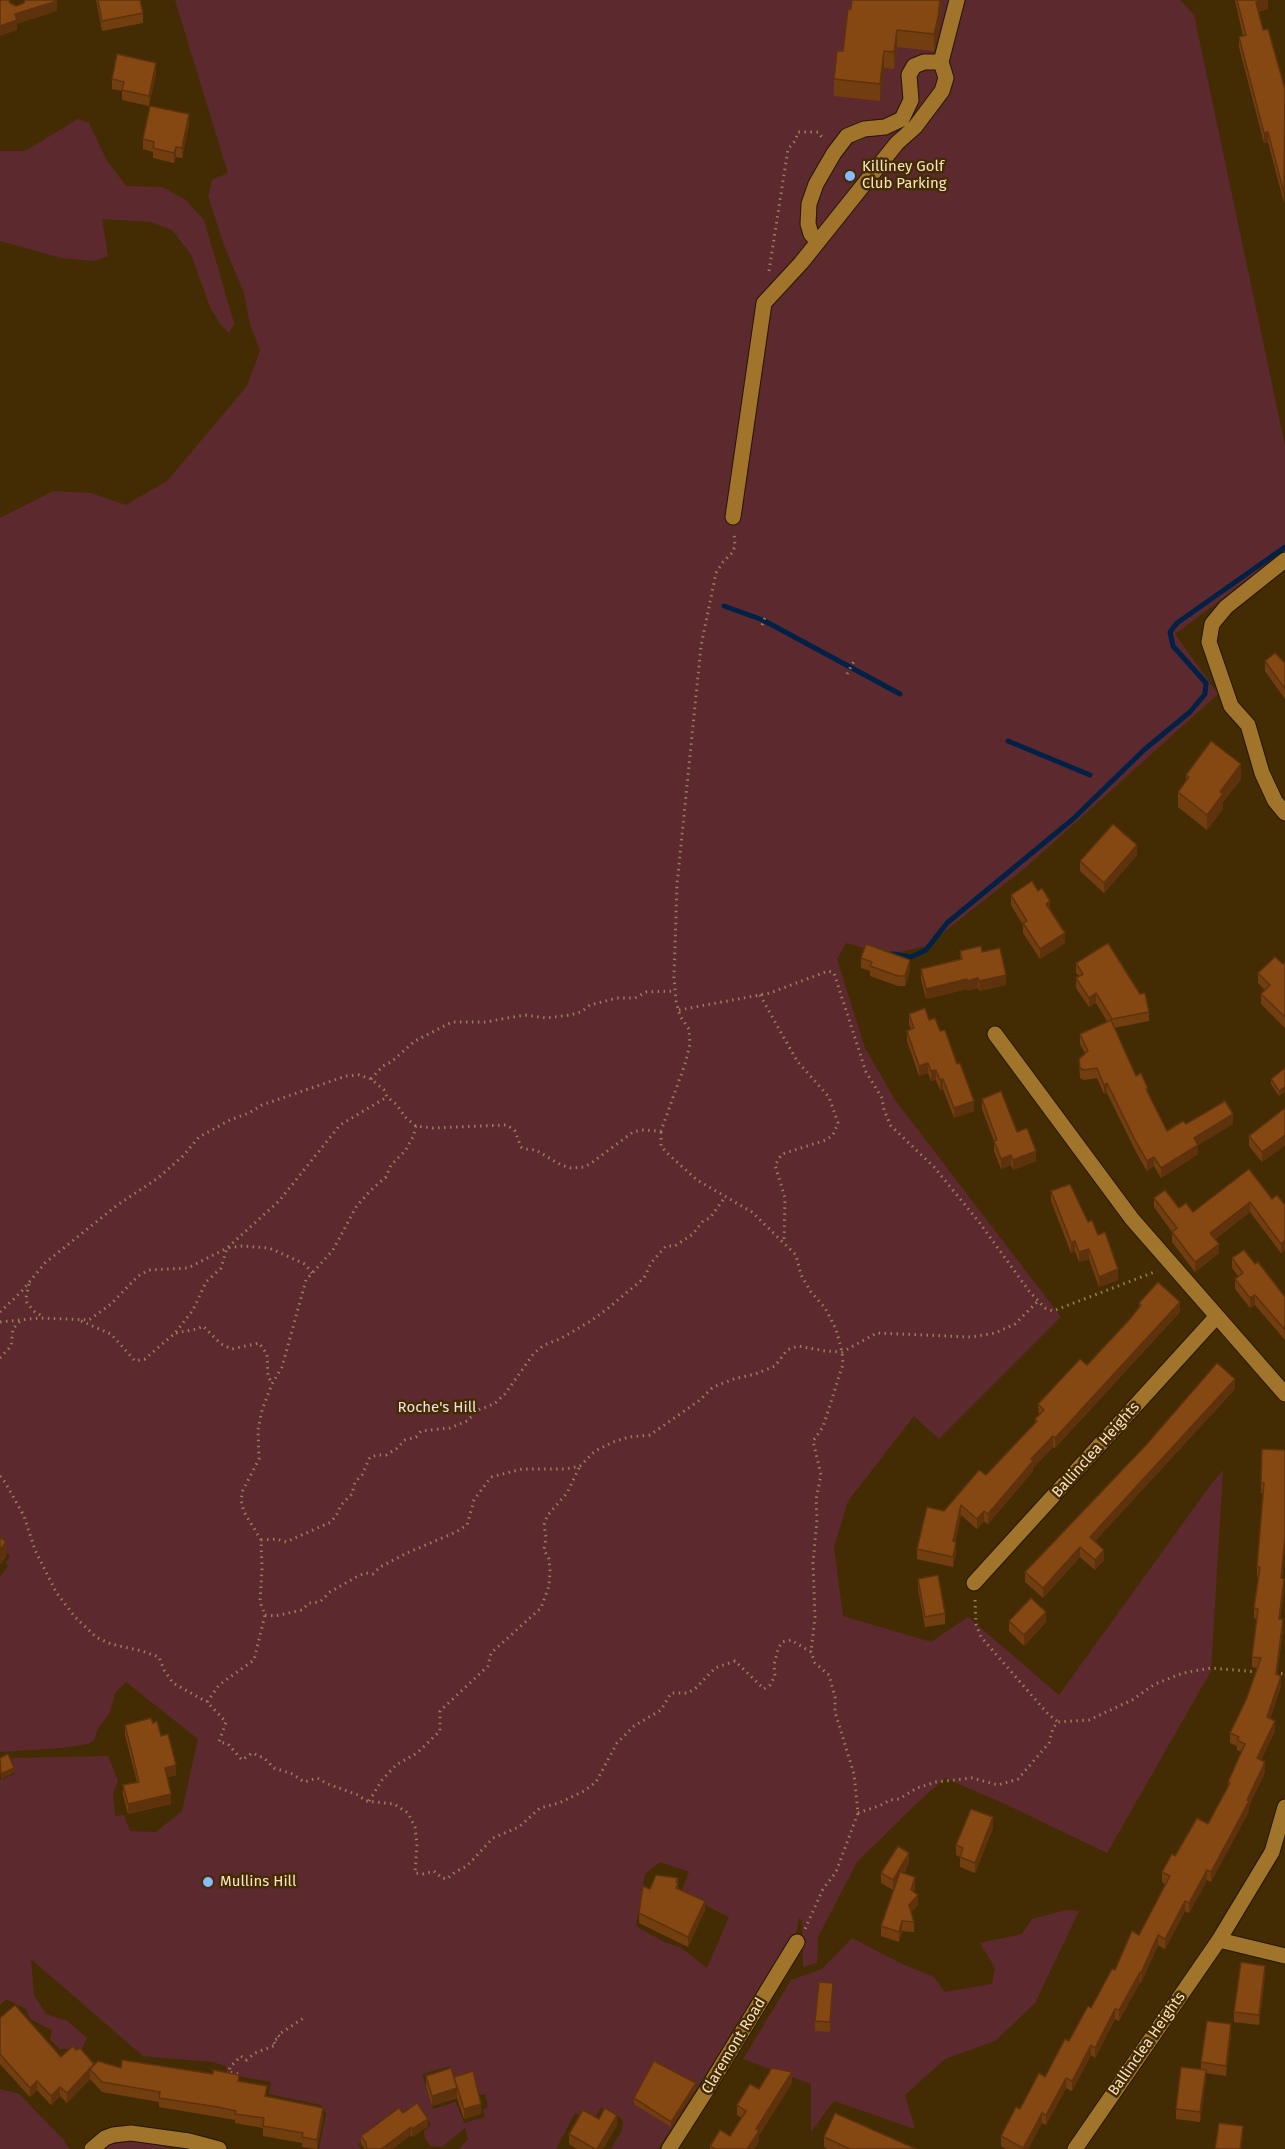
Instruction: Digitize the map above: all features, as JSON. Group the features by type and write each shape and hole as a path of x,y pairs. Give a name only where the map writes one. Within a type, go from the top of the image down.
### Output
{"street":[{"path":"734,517 739,468 764,303 818,242 897,143 915,127 942,91 945,78 941,62 957,0"},
{"path":"818,242 811,234 808,224 809,204 816,184 834,153 847,136 864,129 885,127 902,119 911,100 909,75 914,66 924,62 941,62"},
{"path":"907,110 921,118"},
{"path":"1285,560 1226,607 1212,624 1209,642 1231,706 1248,725 1262,773 1275,801 1285,813"},
{"path":"995,1034 1132,1219 1285,1394"},
{"name":"Ballinclea Heights","path":"974,1583 1217,1316"},
{"name":"Ballinclea Heights","path":"1075,2149 1219,1940 1272,1852 1285,1807"},
{"path":"1219,1940 1285,1956"},
{"name":"Claremont Road","path":"669,2149 797,1942"},
{"path":"92,2149 113,2134 131,2133 189,2141 219,2149"}],"path":[{"path":"764,303 788,149 795,141 798,132 818,132 834,153"},
{"path":"734,517 735,546 716,573 701,646 677,885 674,977 680,1016 689,1029 690,1044 661,1131 661,1146 697,1180 752,1212 796,1254 801,1275 832,1319 843,1352 843,1364 823,1427 813,1441 821,1475 816,1500 817,1519 813,1563 815,1617 811,1652 815,1663 830,1675 835,1697 835,1712 854,1774 858,1813 836,1872 823,1889 797,1942"},
{"path":"762,625 766,615"},
{"path":"847,674 854,661"},
{"path":"679,1010 759,995 828,971 834,973 866,1072 882,1098 891,1126 934,1167 1045,1308 1053,1311 1173,1264"},
{"path":"371,1079 383,1066 415,1041 452,1022 485,1022 525,1015 546,1018 570,1015 581,1012 590,1005 617,998 635,998 646,992 675,991"},
{"path":"759,995 798,1061 830,1097 838,1123 833,1135 826,1140 782,1154 776,1165 785,1198 784,1242"},
{"path":"0,1312 21,1292 45,1263 98,1220 172,1167 199,1137 262,1105 346,1076 359,1075 371,1079 416,1126 433,1128 507,1125 515,1131 524,1149 536,1150 561,1165 578,1168 590,1164 633,1132 661,1131"},
{"path":"0,1322 46,1318 90,1320 99,1315 138,1276 149,1270 188,1268 227,1248 279,1201 340,1125 387,1097"},
{"path":"207,1702 219,1684 254,1660 266,1615 260,1602 261,1540 244,1512 241,1500 243,1490 259,1459 258,1430 262,1410 272,1384 282,1367 306,1280 333,1250 356,1207 386,1177 391,1165 405,1151 416,1126"},
{"path":"261,1540 277,1539 285,1542 331,1522 338,1514 341,1505 352,1494 355,1482 362,1475 370,1457 386,1455 405,1440 416,1437 421,1431 450,1428 467,1421 478,1410 494,1404 505,1394 534,1353 606,1310 644,1278 651,1263 666,1246 675,1246 693,1234 703,1221 710,1218 725,1197"},
{"path":"227,1248 242,1246 269,1248 304,1264 312,1273"},
{"path":"77,1319 111,1334 135,1361 145,1359 175,1333 193,1310 206,1281 221,1268 227,1248"},
{"path":"30,1280 27,1303 35,1312 46,1318"},
{"path":"369,1801 382,1780 396,1765 417,1753 440,1731 440,1711 488,1666 491,1653 541,1608 549,1586 550,1571 549,1559 544,1550 546,1537 544,1525 547,1516 567,1493 580,1466 595,1451 629,1437 650,1435 700,1400 713,1387 775,1366 787,1350 798,1346 843,1352 877,1333 971,1337 995,1333 1015,1324 1038,1301"},
{"path":"0,1358 8,1352 13,1329 22,1320"},
{"path":"175,1333 203,1326 221,1344 232,1349 260,1343 267,1354 268,1376 272,1384"},
{"path":"266,1615 275,1616 302,1610 309,1603 320,1602 330,1592 358,1576 366,1573 374,1574 380,1567 407,1553 456,1532 467,1525 474,1500 491,1477 522,1469 565,1469 580,1466"},
{"path":"0,1476 24,1516 35,1550 56,1592 75,1617 96,1637 111,1644 159,1657 173,1683 207,1702 226,1722 219,1742 228,1744 242,1760 252,1753 264,1758 274,1768 293,1774 304,1782 317,1778 369,1801 394,1804 408,1813 415,1827 415,1873 424,1874 434,1871 447,1879 467,1866 493,1838 519,1827 540,1808 559,1803 584,1791 596,1782 617,1743 634,1726 648,1715 660,1710 672,1694 688,1693 697,1687 715,1668 735,1661 764,1689 770,1685 775,1676 774,1665 782,1642 791,1640 811,1652"},
{"path":"974,1583 976,1624 981,1637 1048,1714 1058,1722 1089,1720 1132,1700 1155,1684 1183,1672 1211,1668 1264,1672"},
{"path":"1274,1673 1285,1674"},
{"path":"858,1813 890,1800 899,1800 917,1788 936,1782 972,1778 998,1785 1018,1779 1048,1743 1053,1728 1058,1722"},
{"path":"238,2073 229,2072 230,2067 241,2056 246,2060 255,2053 276,2045 273,2041 280,2037 278,2035 305,2017"}],"green space":[{"name":"Roche's Hill","path":"175,0 1180,0 1194,15 1285,446 1285,552 1175,634 1218,694 1025,868 926,946 900,952 871,950 846,943 837,959 865,1048 895,1100 1061,1317 939,1439 914,1416 848,1501 834,1547 843,1616 931,1642 968,1617 1059,1695 1223,1470 1211,1671 1107,1853 945,1778 857,1862 818,1937 817,1963 803,1967 802,1920 799,1918 796,1934 658,2149 611,2149 622,2130 623,2122 620,2117 601,2108 592,2122 575,2113 556,2149 459,2149 468,2139 465,2128 442,2147 430,2146 424,2132 431,2124 418,2106 406,2114 402,2111 358,2144 361,2149 319,2149 326,2114 321,2105 269,2094 271,2082 227,2074 226,2066 212,2062 143,2056 31,1959 34,1995 46,2014 67,2021 87,2038 82,2049 60,2049 50,2039 52,2030 30,2019 26,2009 6,1999 0,2005 0,1780 15,1774 9,1760 13,1758 108,1756 118,1781 113,1794 115,1816 124,1815 130,1831 156,1832 182,1811 198,1739 126,1682 115,1693 110,1712 98,1729 94,1740 88,1744 0,1752 0,1577 8,1566 6,1563 10,1556 0,1548 0,518 53,491 91,493 126,505 167,481 247,386 260,350 250,324 244,293 224,245 208,196 212,180 228,173","holes":["660,1862 689,1872 681,1893 729,1917 707,1968 680,1947 666,1943 636,1926 645,1874","450,2066 456,2084 475,2078 480,2095 485,2094 488,2107 483,2110 485,2117 464,2123 456,2102 433,2109 422,2074"]},
{"path":"78,119 89,123 106,159 126,186 162,187 186,200 204,220 234,323 229,333 210,307 191,254 172,230 151,222 102,219 108,256 94,261 62,258 0,241 0,151 25,151"},
{"path":"1066,1910 1079,1911 1035,2003 995,2041 945,2059 905,2095 915,2129 834,2101 811,2132 811,2084 743,2059 791,1980 822,1969 852,1938 902,1964 934,1977 945,1992 992,1984 995,1968 980,1943 1022,1934 1032,1919"},
{"path":"0,2089 19,2094 63,2139 69,2149 0,2149"},
{"path":"140,2140 172,2149 102,2149 106,2145"}],"building":[{"path":"0,0 9,0 16,6 24,3 25,0 57,1 15,14 17,20 0,26"},
{"path":"98,0 140,0 143,13 102,21"},
{"path":"852,0 940,0 934,34 897,30 894,52 884,51 880,84 834,79 837,51 843,51 848,9 851,9"},
{"path":"1237,0 1265,0 1256,2 1263,30 1268,29 1285,89 1284,193 1268,132 1264,133 1239,37 1246,35"},
{"path":"117,54 156,63 149,96 122,90 124,82 112,79"},
{"path":"150,106 189,114 182,148 176,147 174,153 153,148 154,142 143,139"},
{"path":"1275,653 1285,663 1285,689 1265,661"},
{"path":"1211,741 1241,764 1220,792 1223,794 1207,815 1178,792 1189,777 1186,775"},
{"path":"1113,824 1137,845 1104,883 1080,861"},
{"path":"1032,881 1038,891 1042,888 1050,901 1046,904 1065,933 1040,949 1023,923 1027,921 1011,895"},
{"path":"1108,943 1140,994 1145,993 1149,1012 1112,1019 1096,993 1089,998 1076,978 1083,974 1076,963"},
{"path":"866,944 910,960 905,976 898,976 870,966 872,962 861,958"},
{"path":"981,946 982,952 1000,948 1006,975 979,981 978,978 967,981 967,979 926,989 921,969 962,959 960,951"},
{"path":"1275,957 1283,964 1285,962 1285,1017 1261,994 1270,985 1258,973"},
{"path":"925,1008 929,1020 935,1018 940,1031 945,1030 974,1101 954,1108 943,1079 940,1080 936,1070 931,1071 928,1063 919,1066 907,1031 914,1028 909,1014"},
{"path":"1111,1020 1136,1076 1141,1073 1148,1089 1146,1089 1167,1131 1183,1121 1186,1124 1225,1101 1233,1114 1194,1138 1198,1145 1161,1168 1154,1157 1147,1161 1107,1083 1104,1085 1097,1068 1084,1070 1080,1068 1079,1059 1088,1051 1080,1034"},
{"path":"1285,1068 1285,1087 1279,1091 1271,1079"},
{"path":"1001,1091 1017,1132 1027,1128 1036,1151 1013,1160 1011,1155 1001,1159 994,1141 997,1140 982,1099"},
{"path":"1285,1108 1285,1135 1262,1152 1249,1136"},
{"path":"1249,1169 1272,1199 1277,1195 1285,1205 1285,1240 1281,1244 1250,1202 1210,1233 1219,1244 1195,1262 1172,1232 1177,1228 1154,1198 1165,1190 1179,1208 1186,1203 1193,1212"},
{"path":"1070,1184 1088,1222 1092,1220 1098,1235 1105,1232 1118,1269 1099,1277 1089,1249 1079,1252 1075,1241 1071,1242 1051,1191"},
{"path":"1244,1250 1255,1264 1258,1262 1285,1297 1285,1330 1255,1295 1250,1298 1235,1279 1243,1273 1232,1258"},
{"path":"1158,1282 1180,1302 1055,1438 1053,1436 1031,1459 1033,1461 988,1514 984,1511 977,1519 961,1505 953,1541 956,1542 953,1557 917,1549 927,1507 944,1511 979,1470 986,1475 1037,1421 1035,1419 1044,1410 1038,1404 1080,1359 1087,1365 1130,1319 1141,1305 1139,1303"},
{"path":"1217,1363 1235,1379 1090,1537 1104,1550 1095,1560 1080,1547 1043,1588 1025,1572 1146,1445"},
{"path":"1262,1449 1285,1450 1285,1536 1281,1578 1284,1579 1279,1619 1283,1619 1276,1674 1281,1676 1267,1717 1275,1721 1257,1758 1265,1762 1247,1800 1249,1801 1211,1872 1207,1870 1189,1903 1185,1901 1165,1939 1158,1935 1141,1973 1119,2010 1115,2009 1095,2048 1091,2045 1072,2081 1066,2078 1046,2115 1042,2113 1023,2148 1001,2136 1016,2107 1020,2109 1039,2073 1045,2077 1065,2039 1069,2041 1088,2006 1091,2008 1112,1969 1115,1970 1132,1931 1139,1935 1170,1876 1162,1872 1172,1854 1175,1856 1197,1818 1208,1824 1230,1783 1228,1782 1245,1744 1237,1740 1239,1737 1230,1733 1246,1700 1261,1658 1252,1657 1258,1609 1254,1608 1260,1567 1257,1567 1264,1483 1261,1483"},
{"path":"0,1537 6,1542 0,1550"},
{"path":"938,1575 945,1613 925,1617 918,1579"},
{"path":"1031,1598 1046,1612 1024,1635 1009,1621"},
{"path":"151,1718 153,1723 157,1721 161,1736 168,1734 176,1765 165,1768 171,1794 128,1804 123,1785 139,1782 125,1725"},
{"path":"8,1754 14,1768 1,1774 0,1758"},
{"path":"971,1809 993,1817 975,1863 960,1857 963,1848 956,1845"},
{"path":"898,1846 909,1853 893,1880 881,1873"},
{"path":"900,1872 915,1877 911,1890 918,1895 909,1905 914,1922 902,1921 899,1932 881,1926"},
{"path":"656,1875 678,1878 676,1888 705,1901 688,1937 639,1913 643,1886 650,1889"},
{"path":"1241,1962 1265,1966 1259,2015 1234,2012"},
{"path":"819,1982 833,1983 830,2022 815,2021"},
{"path":"15,2005 61,2057 73,2046 76,2050 80,2048 94,2064 67,2093 60,2087 51,2096 37,2081 30,2088 0,2054 0,2018"},
{"path":"1207,2021 1231,2024 1226,2066 1201,2062"},
{"path":"122,2060 213,2074 213,2070 239,2075 238,2081 267,2086 265,2096 323,2108 317,2140 302,2137 303,2133 263,2126 264,2118 235,2114 236,2111 218,2107 159,2098 160,2092 102,2082 90,2069 98,2061 121,2068"},
{"path":"654,2061 696,2083 671,2122 634,2098"},
{"path":"1181,2067 1206,2070 1200,2112 1176,2109"},
{"path":"451,2068 457,2088 432,2096 426,2076"},
{"path":"772,2068 792,2072 756,2129 759,2131 747,2149 715,2149 710,2146 720,2130 730,2136 746,2111 737,2105 750,2084 759,2089"},
{"path":"473,2071 481,2104 464,2109 454,2077"},
{"path":"417,2103 428,2119 412,2129 411,2127 381,2149 367,2149 361,2136 399,2108 403,2113"},
{"path":"605,2108 617,2115 597,2149 569,2134 583,2110 599,2119"},
{"path":"835,2113 916,2149 850,2149 824,2137"},
{"path":"1219,2123 1243,2126 1240,2149 1215,2149"}],"waterway":[{"path":"893,954 911,957 926,950 947,923 1073,819 1145,749 1190,712 1205,694 1206,683 1173,646 1170,632 1177,623 1285,547"},
{"path":"724,606 763,620 900,694"},
{"path":"1008,741 1090,775"}],"place":[{"name":"Killiney Golf Club Parking","path":"850,176"},
{"name":"Mullins Hill","path":"208,1882"}]}
